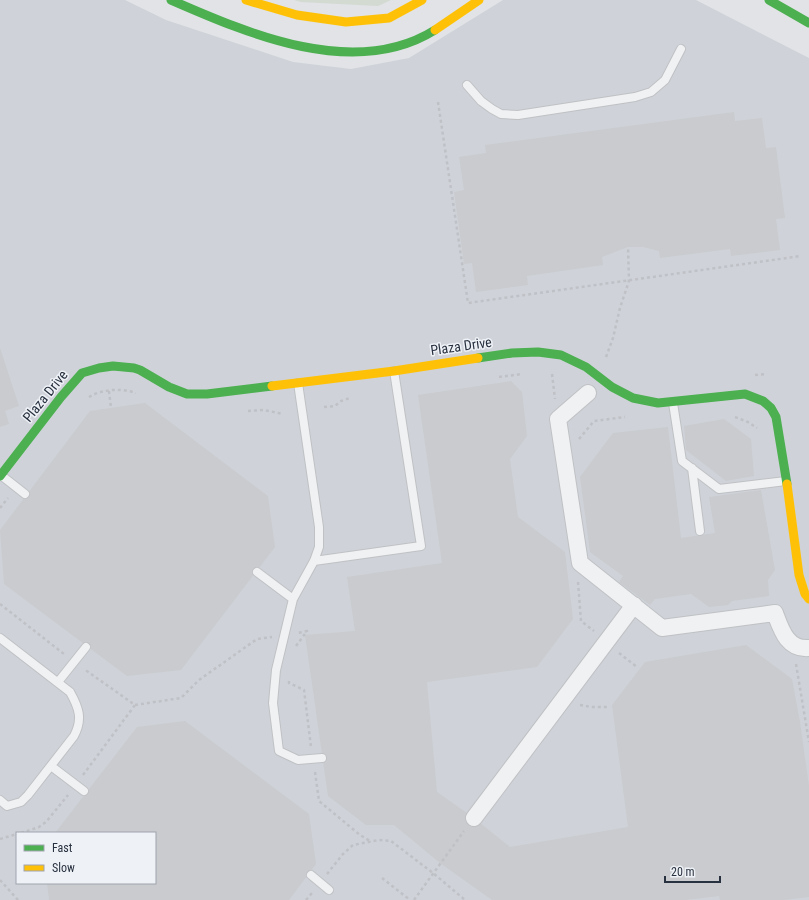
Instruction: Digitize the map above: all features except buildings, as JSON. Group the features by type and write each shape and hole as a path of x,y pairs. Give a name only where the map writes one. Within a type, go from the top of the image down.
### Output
{"street":[{"path":"171,0 225,23 269,38 302,46 353,53 374,53 394,49 415,42 479,0"},
{"path":"246,0 298,15 346,22 388,18 422,0"},
{"path":"769,0 809,23"},
{"name":"Plaza Drive","path":"0,475 82,373 93,370 113,366 134,368 169,387 187,394 207,394 394,371 512,353 561,355 586,367 612,387 634,398 658,403 745,394 763,401 771,408 776,417 787,481 799,576 805,594 809,599"},
{"path":"588,394 558,420 580,563 662,628 774,613 783,636 793,644 809,648"},
{"path":"474,818 634,605"}],"lane":[{"path":"467,85 481,101 501,114 518,115 635,97 651,92 665,80 681,49"},
{"path":"314,561 421,546 394,371"},
{"path":"298,382 319,527 319,547 314,561 293,600 276,670 273,703 279,751 298,760 322,758"},
{"path":"673,401 682,460 719,489 787,481"},
{"path":"692,468 700,531"},
{"path":"0,475 25,494"},
{"path":"257,572 293,600"},
{"path":"0,638 70,692 77,705 80,725 74,736 28,796 20,802 7,806 0,800"},
{"path":"58,682 86,647"},
{"path":"51,766 84,791"},
{"path":"311,875 329,890"}],"path":[{"path":"438,102 468,302 801,256"},
{"path":"598,376 612,338 629,280 628,247"},
{"path":"550,354 558,420"},
{"path":"497,377 526,374"},
{"path":"546,374 559,378"},
{"path":"109,391 111,408"},
{"path":"324,407 335,406 341,401 350,398"},
{"path":"619,414 625,417"},
{"path":"580,563 577,570 581,621 637,667"},
{"path":"135,705 181,698 200,680 257,639 284,636 307,631 293,650"},
{"path":"793,644 809,742"},
{"path":"289,677 289,683 304,690 312,759 319,801 360,835 370,841"},
{"path":"564,697 578,704 607,708"},
{"path":"414,900 474,818"},
{"path":"0,840 16,834"},
{"path":"306,900 343,854 353,845 379,840 390,841 433,873 465,900"},
{"path":"382,878 410,900"},
{"path":"0,880 18,900"}],"shaded area":[{"path":"0,0 125,0 166,20 293,62 351,69 409,58 503,0 696,0 809,58 809,900 0,900"},
{"path":"294,0 391,0 378,6 301,2"}],"traffic: fast":[{"path":"171,0 234,26 268,38 302,46 337,51 371,51 404,44 435,30"},
{"path":"769,0 809,23"},
{"path":"478,358 512,353 538,352 561,355 586,367 612,387 633,398 658,403 745,394 763,401 771,408 776,417 787,484"},
{"path":"0,476 61,397 82,373 113,366 134,368 169,387 187,394 207,394 272,386"}],"traffic: slow":[{"path":"246,0 297,15 346,22 389,18 422,0"},
{"path":"435,30 479,0"},
{"path":"272,386 394,371 478,358"},
{"path":"787,484 799,575 805,594 809,599"}]}
